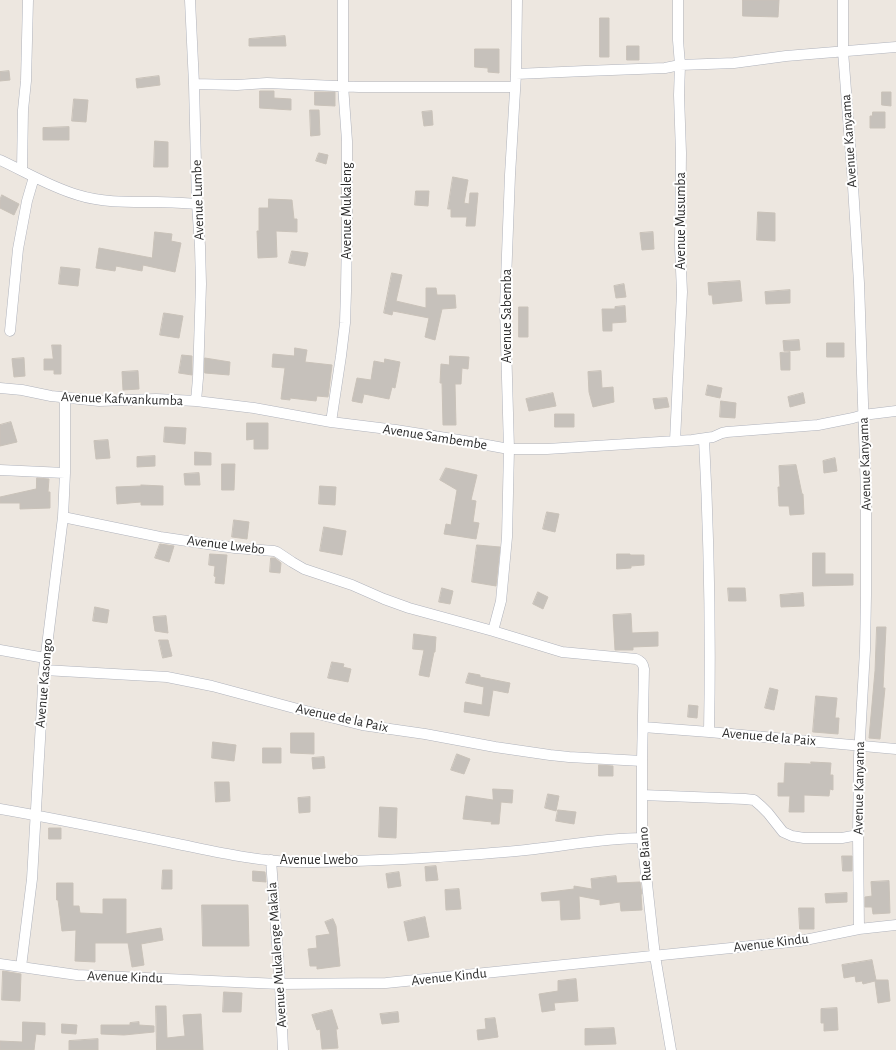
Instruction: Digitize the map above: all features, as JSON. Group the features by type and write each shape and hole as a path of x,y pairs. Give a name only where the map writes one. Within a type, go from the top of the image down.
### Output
{"street":[{"path":"22,170 28,0"},
{"name":"Avenue Lumbe","path":"190,0 194,84 196,204 200,246 201,284 196,401"},
{"name":"Avenue Mukaleng","path":"331,422 345,323 346,291 347,141 343,85 343,0"},
{"name":"Avenue Sabemba","path":"493,630 501,601 507,537 509,449 505,307 510,175 516,87 517,0"},
{"name":"Avenue Musumba","path":"675,441 682,292 680,246 681,154 678,0"},
{"name":"Avenue Kanyama","path":"843,0 843,51 858,276 866,493 865,658 860,746 858,836 859,929"},
{"path":"516,74 665,68 680,65 734,62 896,47"},
{"path":"194,84 237,85 267,83 366,87 516,87"},
{"path":"0,160 58,189 80,196 124,202 196,204"},
{"path":"10,331 18,249 27,202 34,177"},
{"name":"Avenue Kafwankumba","path":"0,388 22,390 65,398 108,401 156,399 196,401"},
{"name":"Avenue Kasongo","path":"21,967 32,879 45,658 63,517 65,473 65,398"},
{"name":"Avenue Sambembe","path":"196,401 254,408 331,422 396,430 509,449 547,449 704,439 713,438 727,432 818,425 863,415 896,411"},
{"path":"704,439 710,682 709,732"},
{"path":"0,470 65,473"},
{"name":"Avenue Lwebo","path":"63,517 167,538 235,548 274,551 304,569 352,585 409,608 493,630 562,652 636,659"},
{"path":"0,650 45,658"},
{"name":"Rue Biano","path":"636,659 642,663 644,669 642,838 654,956 671,1050"},
{"name":"Avenue de la Paix","path":"44,670 173,678 212,686 362,725 550,755 575,758 642,761"},
{"name":"Avenue de la Paix","path":"643,727 896,749"},
{"path":"642,795 754,800 768,813 783,832 792,836 804,838 842,838 858,836"},
{"name":"Avenue Lwebo","path":"0,809 223,853 295,862 385,860 498,853 623,838 642,838"},
{"name":"Avenue Mukalenge Makala","path":"271,860 283,1050"},
{"name":"Avenue Kindu","path":"0,964 77,975 280,984 386,983 800,941 859,929 896,925"}],"building":[{"path":"743,0 779,0 778,17 743,16"},
{"path":"600,18 609,18 609,57 600,57"},
{"path":"285,36 286,46 249,46 249,39"},
{"path":"627,46 639,46 639,60 627,60"},
{"path":"475,49 499,49 499,73 488,72 488,68 475,67"},
{"path":"9,71 10,80 0,81 0,72"},
{"path":"159,76 160,85 137,88 136,79"},
{"path":"260,91 274,91 274,98 291,99 291,110 260,108"},
{"path":"315,92 335,92 335,106 315,105"},
{"path":"882,92 891,92 891,106 882,105"},
{"path":"74,99 88,100 86,122 72,121"},
{"path":"310,110 319,110 320,135 311,136"},
{"path":"432,111 433,125 424,126 422,112"},
{"path":"873,112 885,112 885,128 870,128 870,116 872,116"},
{"path":"69,127 69,140 43,140 43,128"},
{"path":"155,141 168,142 168,167 154,167"},
{"path":"319,153 328,155 326,164 316,161"},
{"path":"453,177 468,180 464,203 469,204 470,193 478,193 475,226 466,226 467,217 451,217 451,209 448,209"},
{"path":"416,191 429,191 428,206 415,205"},
{"path":"2,195 19,204 14,215 0,208 0,200"},
{"path":"269,199 292,200 294,219 297,219 297,232 276,231 277,257 258,258 257,231 259,231 259,208 268,208"},
{"path":"758,212 775,213 775,241 757,240"},
{"path":"155,232 172,234 171,241 181,243 175,272 143,265 142,271 116,266 115,271 96,268 99,248 152,258"},
{"path":"653,232 654,249 642,250 640,233"},
{"path":"292,251 308,253 305,266 289,263"},
{"path":"61,267 80,269 78,286 59,284"},
{"path":"392,273 402,275 396,301 426,308 426,288 436,288 437,295 455,295 456,308 442,309 435,340 425,337 429,318 393,311 392,315 384,313"},
{"path":"740,281 742,301 713,304 712,295 709,295 708,283"},
{"path":"624,284 626,297 616,298 614,286"},
{"path":"790,290 790,303 766,304 765,292"},
{"path":"625,306 626,322 612,323 612,331 603,331 602,309 615,309 615,307"},
{"path":"519,307 528,307 528,337 519,337"},
{"path":"164,313 183,316 179,338 160,335"},
{"path":"799,340 800,350 784,351 783,341"},
{"path":"827,343 844,343 844,357 827,357"},
{"path":"52,345 61,345 61,374 54,374 54,370 44,370 44,359 53,359"},
{"path":"295,348 307,350 305,362 332,365 328,397 317,396 316,401 290,398 290,400 281,399 285,368 272,367 273,354 294,356"},
{"path":"790,352 790,370 781,370 780,353"},
{"path":"182,355 192,356 192,375 179,373"},
{"path":"450,356 469,357 468,369 462,368 461,384 455,384 456,425 443,425 442,383 440,383 441,364 449,365"},
{"path":"24,358 25,376 14,377 12,359"},
{"path":"205,358 230,362 229,375 205,373"},
{"path":"385,359 400,362 395,388 392,387 389,399 364,394 362,403 352,401 357,378 371,380 374,361 384,363"},
{"path":"138,371 139,389 123,390 122,372"},
{"path":"601,371 602,388 613,387 614,402 593,407 589,392 588,372"},
{"path":"708,385 722,388 720,398 706,395"},
{"path":"553,393 556,406 529,411 526,399"},
{"path":"803,393 805,403 790,407 788,397"},
{"path":"667,398 669,407 655,409 653,399"},
{"path":"721,401 736,403 735,418 720,417"},
{"path":"555,414 574,414 574,427 555,427"},
{"path":"11,422 17,442 0,446 0,425"},
{"path":"247,423 268,423 268,449 254,449 254,439 247,440"},
{"path":"165,427 186,428 185,444 164,442"},
{"path":"108,440 110,458 96,459 94,441"},
{"path":"195,452 211,453 211,465 195,465"},
{"path":"155,456 155,466 137,467 137,457"},
{"path":"835,458 837,471 824,473 823,461"},
{"path":"222,464 235,464 234,490 222,490"},
{"path":"796,465 803,494 804,514 790,515 789,506 779,506 779,466"},
{"path":"446,468 477,475 471,500 476,501 473,522 479,523 476,539 444,534 446,524 451,525 457,490 440,480"},
{"path":"199,473 200,485 185,485 184,474"},
{"path":"37,478 49,479 48,492 50,492 50,508 20,509 20,503 0,503 0,497 36,489"},
{"path":"141,485 163,486 163,505 141,505 141,502 117,504 116,487"},
{"path":"320,486 336,487 335,505 319,504"},
{"path":"547,512 559,514 555,532 543,529"},
{"path":"234,520 249,522 247,539 232,537"},
{"path":"324,527 346,531 342,555 320,551"},
{"path":"160,544 174,546 169,562 155,558"},
{"path":"477,545 500,547 496,586 472,582"},
{"path":"813,553 825,553 825,574 853,574 853,585 813,586"},
{"path":"210,554 227,555 224,584 215,583 215,566 209,565"},
{"path":"617,554 644,555 644,565 617,569"},
{"path":"271,558 275,558 281,563 280,573 270,572"},
{"path":"442,588 453,591 450,604 439,602"},
{"path":"728,588 745,588 746,601 729,601"},
{"path":"538,592 548,597 543,609 533,604"},
{"path":"803,593 804,606 781,607 780,595"},
{"path":"95,607 109,610 107,623 93,621"},
{"path":"631,614 632,633 658,632 658,646 633,647 633,650 615,650 613,615"},
{"path":"166,616 168,633 155,631 153,617"},
{"path":"877,627 886,627 883,688 885,688 880,739 869,738"},
{"path":"414,634 436,637 435,652 429,677 419,675 424,650 413,649"},
{"path":"159,640 168,640 172,656 163,658"},
{"path":"332,662 344,664 343,667 351,669 348,682 328,678"},
{"path":"469,673 480,675 480,677 510,683 508,693 493,690 489,716 464,712 465,702 482,705 484,687 466,683"},
{"path":"770,688 778,690 774,710 765,708"},
{"path":"816,696 837,698 835,718 839,718 838,734 813,732"},
{"path":"689,705 698,706 697,718 688,717"},
{"path":"291,733 314,733 314,754 291,753"},
{"path":"213,742 236,745 234,761 212,758"},
{"path":"263,748 281,748 281,763 263,763"},
{"path":"457,754 470,759 464,774 451,770"},
{"path":"324,757 325,768 313,769 312,758"},
{"path":"811,762 831,763 830,775 833,775 833,790 830,789 829,796 804,795 804,812 789,812 790,796 778,796 778,783 784,783 785,763 811,764"},
{"path":"599,765 613,766 613,776 599,776"},
{"path":"215,782 229,782 230,801 216,802"},
{"path":"493,789 513,790 512,803 501,802 499,824 463,819 466,796 493,800"},
{"path":"548,794 559,796 556,811 545,808"},
{"path":"310,797 310,812 299,813 298,798"},
{"path":"380,807 397,808 396,838 379,837"},
{"path":"558,810 576,812 574,824 556,821"},
{"path":"49,828 61,828 61,839 49,839"},
{"path":"842,856 852,856 852,871 843,871"},
{"path":"436,866 438,880 426,881 425,867"},
{"path":"163,870 172,870 172,889 162,889"},
{"path":"253,871 265,872 266,882 253,881"},
{"path":"399,872 401,886 388,888 386,874"},
{"path":"616,876 617,883 640,882 642,910 621,911 620,902 600,905 600,900 579,896 580,919 561,920 560,900 542,901 541,893 574,889 574,886 592,889 591,879"},
{"path":"889,881 890,913 873,914 872,907 865,907 865,897 872,896 871,882"},
{"path":"57,883 73,883 73,906 79,906 80,913 103,914 103,899 126,899 126,934 161,928 163,940 141,944 144,965 132,967 128,943 95,943 95,962 75,961 76,930 62,931 57,900"},
{"path":"459,889 461,909 446,910 445,890"},
{"path":"847,893 847,902 826,903 825,894"},
{"path":"202,905 248,905 249,946 203,946"},
{"path":"799,908 814,908 814,929 800,929"},
{"path":"425,917 429,937 408,941 404,922"},
{"path":"333,919 336,926 340,966 317,969 317,966 310,966 308,949 317,948 316,936 330,934 325,922"},
{"path":"872,960 876,980 888,980 890,1001 878,1003 875,981 863,984 862,981 856,982 855,976 844,978 842,965"},
{"path":"3,971 21,974 20,1001 2,1000"},
{"path":"576,979 578,1001 554,1003 555,1010 542,1012 539,994 558,991 558,981"},
{"path":"224,992 242,993 241,1012 223,1012"},
{"path":"156,1006 166,1006 167,1038 185,1036 183,1015 201,1014 203,1050 157,1050"},
{"path":"837,1008 838,1030 824,1031 824,1023 821,1023 821,1009"},
{"path":"332,1010 338,1029 336,1029 338,1048 322,1049 320,1029 317,1030 312,1015"},
{"path":"398,1012 399,1022 382,1024 380,1014"},
{"path":"495,1018 498,1037 478,1040 477,1030 486,1029 485,1019"},
{"path":"23,1022 45,1023 45,1035 36,1034 34,1050 0,1050 0,1041 22,1042"},
{"path":"139,1022 139,1025 154,1026 154,1032 124,1035 101,1034 101,1025 130,1025 130,1023"},
{"path":"62,1024 77,1025 76,1034 62,1033"},
{"path":"614,1028 616,1044 585,1045 585,1029"},
{"path":"98,1039 98,1050 69,1050 69,1041"}]}
